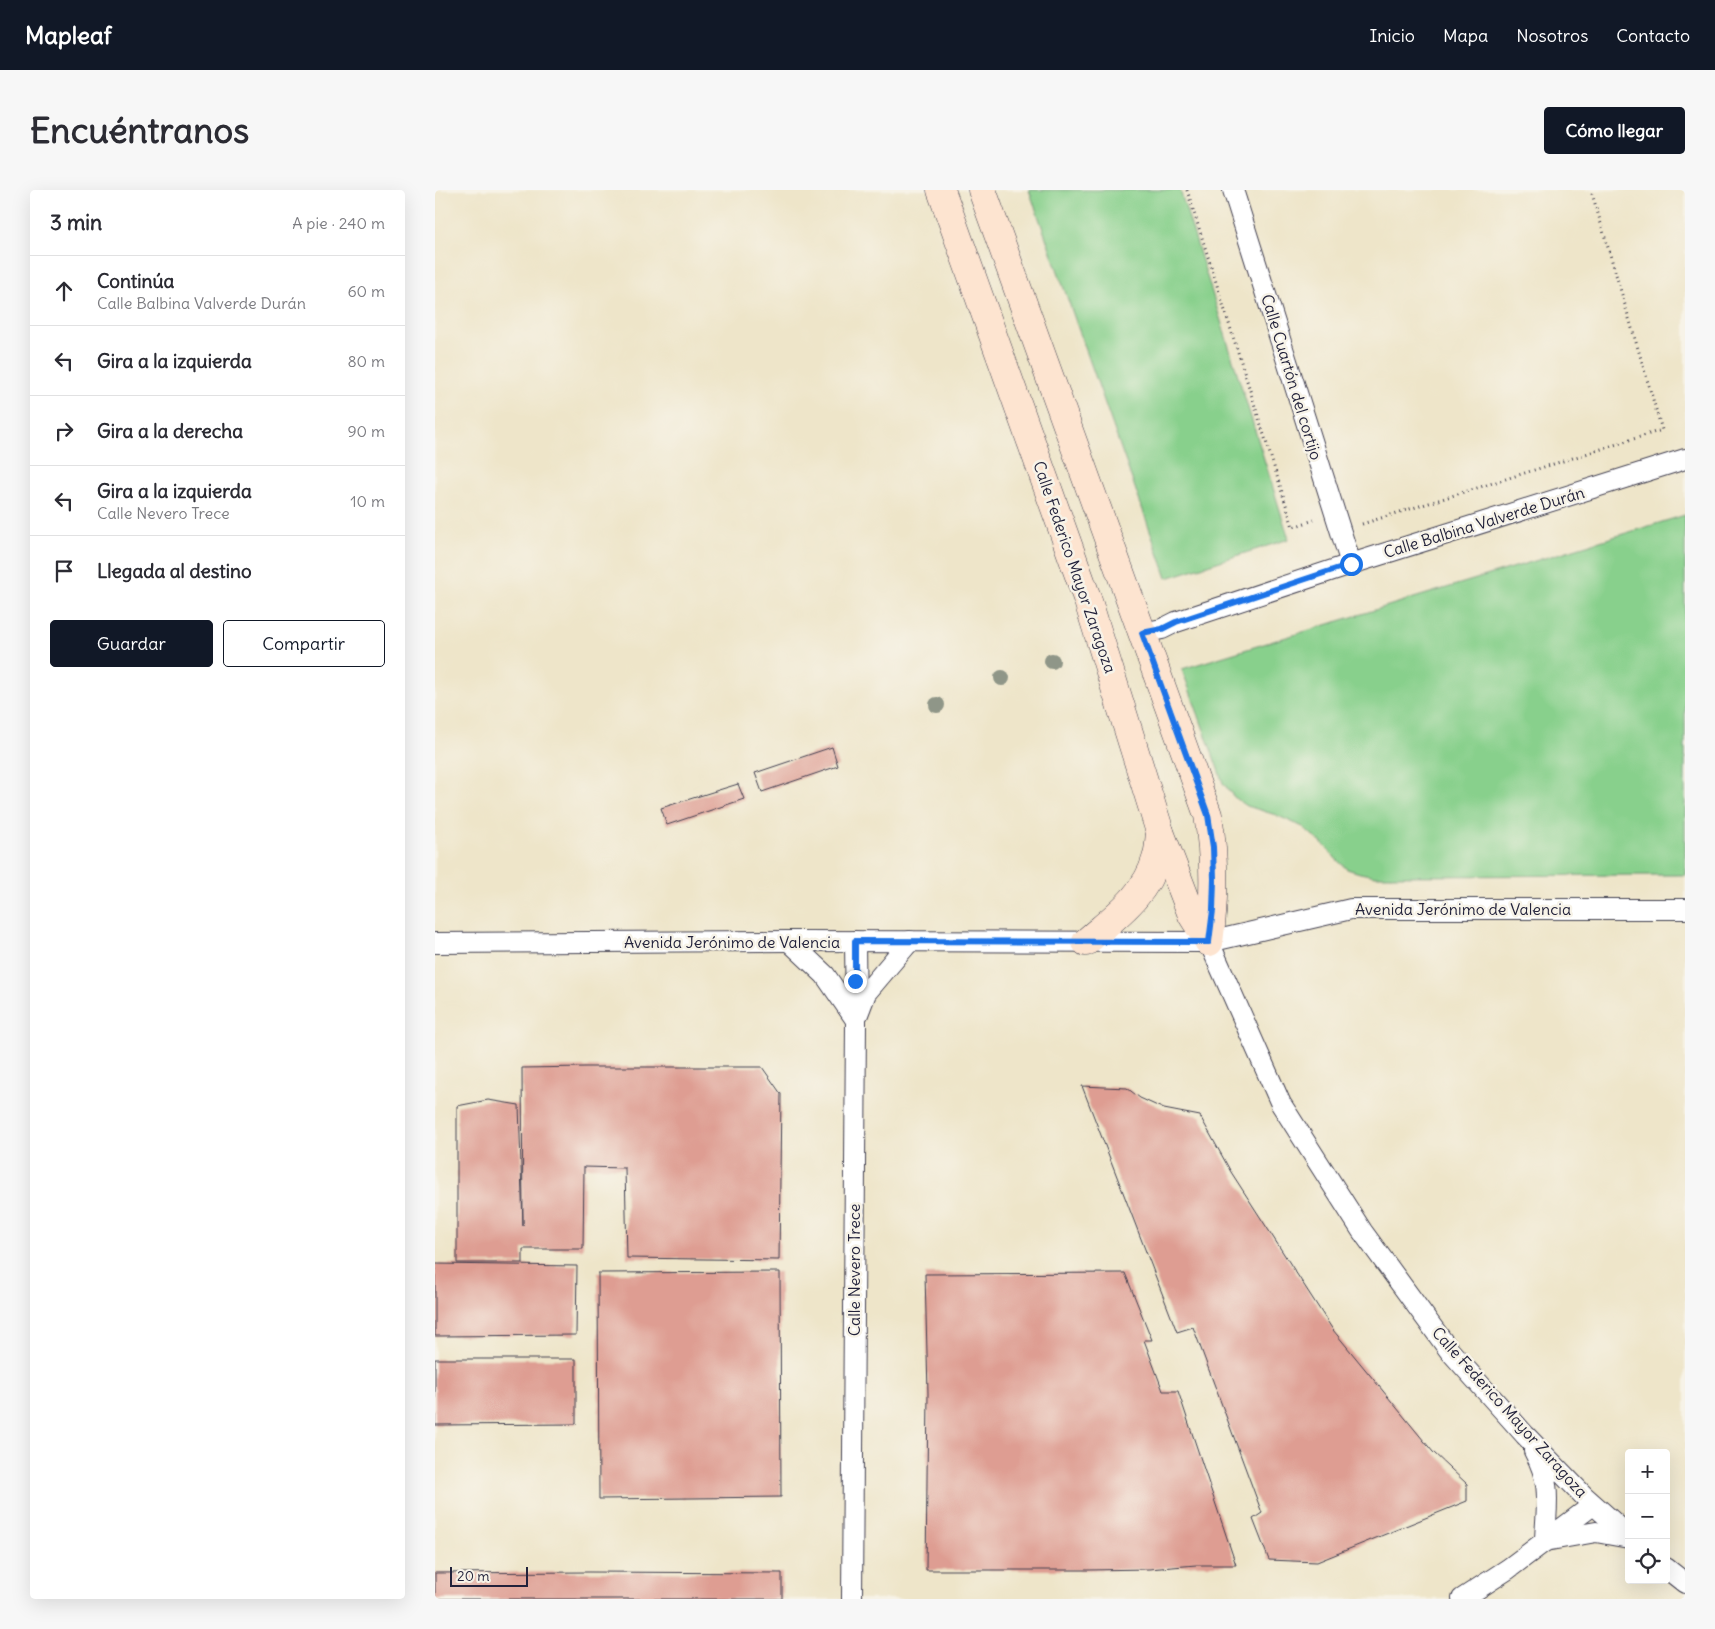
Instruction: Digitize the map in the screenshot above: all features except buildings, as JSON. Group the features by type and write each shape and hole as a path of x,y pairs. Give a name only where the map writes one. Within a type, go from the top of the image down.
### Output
{"main road":[{"name":"Calle Federico Mayor Zaragoza","path":"941,190 1087,598 1115,682 1160,832 1192,915 1209,942"},
{"path":"982,190 1208,815 1213,847 1214,879 1209,942"},
{"path":"1086,942 1127,906 1149,880 1157,858 1160,832"}],"street":[{"name":"Calle Cuartón del cortijo","path":"1233,190 1351,564"},
{"name":"Calle Balbina Valverde Durán","path":"1142,633 1162,629 1176,622 1351,564 1685,459"},
{"name":"Avenida Jerónimo de Valencia","path":"435,943 789,941 1209,942 1351,909 1685,909"},
{"path":"789,941 825,975 856,1020"},
{"name":"Calle Nevero Trece","path":"853,1596 855,941"},
{"path":"856,1020 866,993 910,941"},
{"name":"Calle Federico Mayor Zaragoza","path":"1209,942 1281,1104 1357,1223 1449,1350 1525,1435 1589,1501 1625,1533"},
{"path":"1525,1435 1545,1473 1547,1490 1545,1537"},
{"path":"1462,1599 1509,1569 1589,1501"},
{"path":"1545,1537 1596,1532 1625,1536"},
{"path":"1670,1571 1685,1583"}],"path":[{"path":"1187,190 1293,527 1351,506 1358,526 1662,430 1591,190"}],"green space":[{"path":"1029,190 1180,190 1289,539 1167,578"},
{"path":"1685,515 1685,875 1375,876 1347,869 1303,827 1276,815 1247,806 1234,797 1223,783 1182,669"}],"route":[{"path":"855,981 855,941 1209,942 1214,879 1213,847 1208,815 1142,633 1162,629 1176,622 1351,564"}]}
